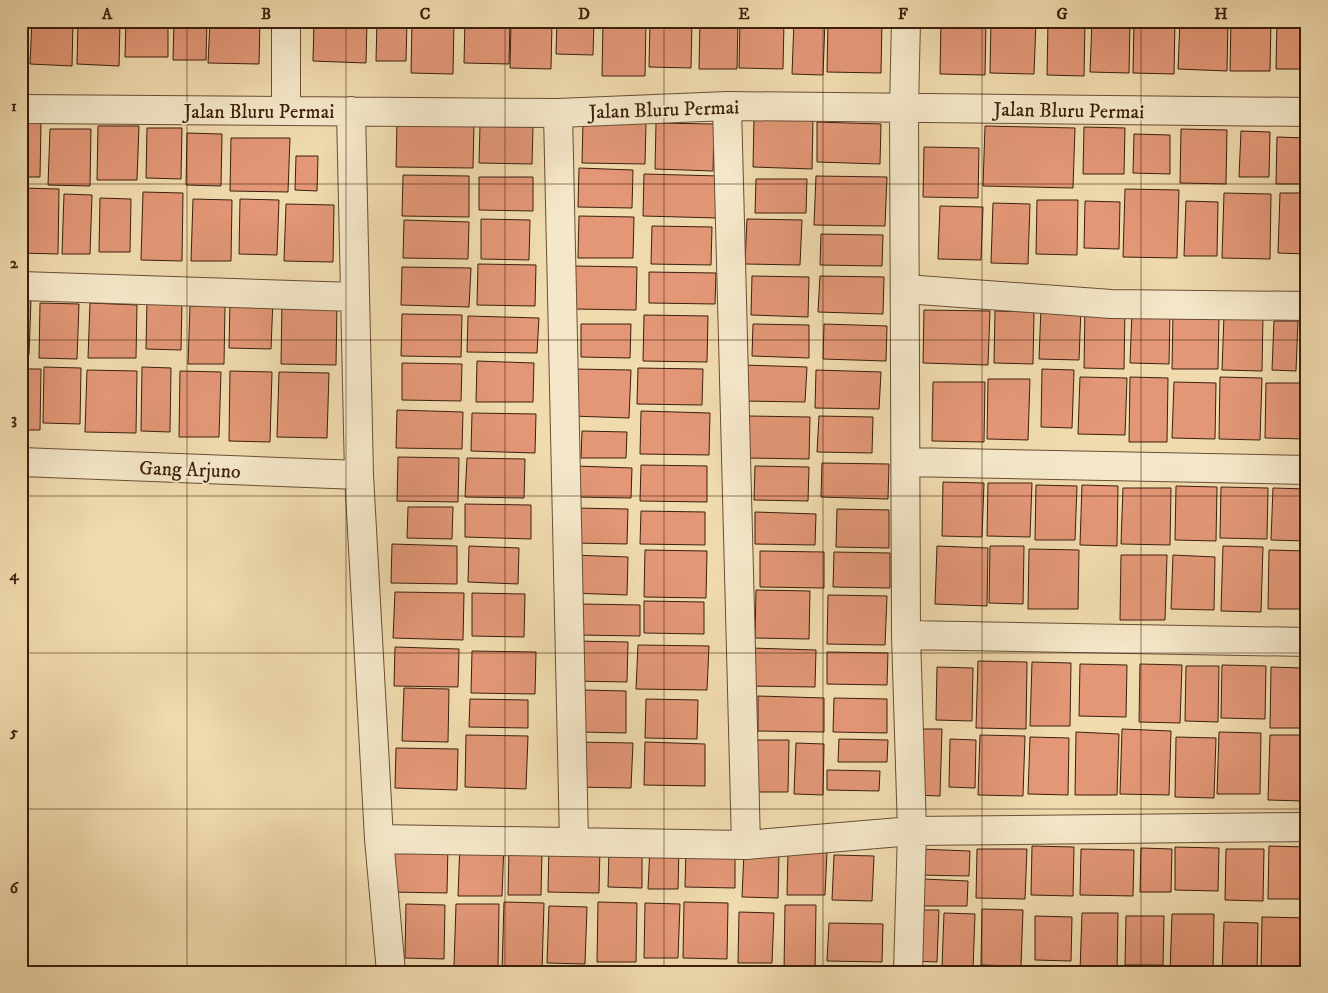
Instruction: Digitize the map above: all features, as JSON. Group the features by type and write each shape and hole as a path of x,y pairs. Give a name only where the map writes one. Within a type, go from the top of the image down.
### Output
{"street":[{"path":"286,21 286,111"},
{"path":"906,21 904,108 906,635 912,831 908,972"},
{"path":"727,106 746,845"},
{"name":"Jalan Bluru Permai","path":"21,109 558,113 727,106 1307,112"},
{"path":"351,111 359,475 380,840 391,972"},
{"path":"558,113 574,842"},
{"path":"21,286 355,297"},
{"path":"906,289 1112,304 1307,306"},
{"name":"Gang Arjuno","path":"21,462 359,475"},
{"path":"906,462 1307,470"},
{"path":"906,635 1307,642"},
{"path":"380,840 746,845 912,831 1307,826"}],"building":[{"path":"21,21 26,21 25,67 21,67"},
{"path":"32,21 73,21 72,66 30,64"},
{"path":"78,21 120,21 119,66 77,64"},
{"path":"126,21 168,21 168,57 125,57"},
{"path":"174,21 207,21 206,60 173,60"},
{"path":"210,21 260,21 259,64 208,63"},
{"path":"314,21 367,21 366,63 313,61"},
{"path":"377,21 407,21 406,61 376,61"},
{"path":"412,21 454,21 453,74 411,73"},
{"path":"465,21 510,21 509,64 464,63"},
{"path":"511,21 552,21 551,69 510,68"},
{"path":"557,21 594,21 593,55 556,54"},
{"path":"603,21 646,21 645,76 602,76"},
{"path":"650,21 692,21 691,68 649,67"},
{"path":"700,21 738,21 737,69 699,69"},
{"path":"740,21 784,21 783,69 739,68"},
{"path":"794,21 825,21 823,75 792,74"},
{"path":"828,21 882,21 881,73 827,72"},
{"path":"941,21 986,21 985,75 940,74"},
{"path":"991,21 1036,21 1034,74 990,73"},
{"path":"1048,21 1085,21 1084,76 1047,75"},
{"path":"1092,21 1130,21 1129,73 1090,72"},
{"path":"1134,21 1175,21 1174,74 1133,73"},
{"path":"1180,21 1228,21 1227,71 1178,69"},
{"path":"1231,21 1271,21 1270,71 1230,71"},
{"path":"1277,21 1307,21 1307,69 1276,69"},
{"path":"754,118 813,119 812,169 753,167"},
{"path":"397,121 474,122 473,168 396,167"},
{"path":"583,122 646,123 645,164 582,163"},
{"path":"817,122 881,124 880,164 817,162"},
{"path":"21,123 41,123 40,177 21,177"},
{"path":"656,123 714,124 713,171 655,169"},
{"path":"98,126 139,126 137,180 97,180"},
{"path":"480,126 533,127 532,164 479,163"},
{"path":"985,126 1075,128 1073,188 983,186"},
{"path":"1084,127 1125,128 1124,174 1083,174"},
{"path":"147,128 182,128 181,179 146,178"},
{"path":"50,129 91,129 90,186 48,185"},
{"path":"1181,129 1227,130 1226,184 1180,183"},
{"path":"1241,131 1270,132 1269,177 1239,177"},
{"path":"187,133 222,134 221,186 186,185"},
{"path":"1134,134 1170,135 1170,174 1133,173"},
{"path":"1277,137 1307,138 1307,184 1276,184"},
{"path":"231,138 290,138 288,192 230,191"},
{"path":"924,147 979,148 978,198 923,197"},
{"path":"296,156 318,156 317,191 295,190"},
{"path":"579,168 633,170 632,208 578,207"},
{"path":"644,174 719,176 718,218 643,216"},
{"path":"403,175 469,176 469,217 402,216"},
{"path":"816,176 887,177 885,226 814,225"},
{"path":"479,177 533,177 533,211 479,210"},
{"path":"756,179 807,179 806,213 755,213"},
{"path":"21,188 59,189 58,254 21,253"},
{"path":"1125,189 1179,190 1177,258 1123,257"},
{"path":"143,192 183,193 182,261 141,260"},
{"path":"1224,193 1271,194 1270,259 1222,258"},
{"path":"1280,193 1307,193 1307,254 1278,253"},
{"path":"64,194 92,195 90,254 62,254"},
{"path":"100,198 131,199 130,252 99,252"},
{"path":"193,199 232,200 231,261 191,261"},
{"path":"240,199 279,200 277,255 239,254"},
{"path":"1037,200 1078,200 1077,255 1036,254"},
{"path":"1085,201 1120,202 1119,249 1084,248"},
{"path":"1186,201 1218,202 1217,256 1184,256"},
{"path":"993,203 1030,204 1028,264 991,263"},
{"path":"286,204 334,205 333,262 284,261"},
{"path":"940,206 983,207 981,260 938,259"},
{"path":"579,216 634,217 633,258 578,258"},
{"path":"481,219 530,220 529,260 481,259"},
{"path":"747,219 802,220 800,265 745,264"},
{"path":"404,220 469,222 468,259 403,258"},
{"path":"652,226 712,227 711,265 651,264"},
{"path":"821,234 883,235 882,266 820,265"},
{"path":"478,264 536,265 535,306 477,305"},
{"path":"575,266 637,267 636,310 574,309"},
{"path":"402,267 471,268 469,307 401,305"},
{"path":"649,272 716,273 715,304 649,303"},
{"path":"752,276 809,277 808,317 751,315"},
{"path":"820,276 884,277 883,314 818,312"},
{"path":"21,299 31,299 29,355 21,355"},
{"path":"230,299 273,299 271,349 229,348"},
{"path":"147,301 182,301 181,350 146,349"},
{"path":"282,301 337,303 336,365 281,364"},
{"path":"40,303 79,304 77,359 39,358"},
{"path":"90,303 137,305 136,358 88,358"},
{"path":"190,306 225,306 224,364 188,364"},
{"path":"1041,307 1081,308 1079,360 1039,359"},
{"path":"1085,307 1125,308 1124,369 1084,368"},
{"path":"924,310 990,311 988,365 923,363"},
{"path":"995,311 1034,312 1033,364 994,363"},
{"path":"1132,311 1170,312 1169,364 1130,363"},
{"path":"1173,313 1219,314 1218,369 1172,369"},
{"path":"402,314 462,315 461,357 401,356"},
{"path":"644,315 708,316 707,362 643,361"},
{"path":"1224,315 1263,316 1262,371 1222,370"},
{"path":"468,316 539,318 537,353 467,352"},
{"path":"1274,321 1298,321 1296,371 1272,370"},
{"path":"581,324 631,324 630,358 581,357"},
{"path":"753,324 809,325 809,358 752,356"},
{"path":"824,324 887,326 886,361 823,359"},
{"path":"477,361 534,363 533,402 476,402"},
{"path":"402,363 462,364 461,401 402,400"},
{"path":"742,365 807,367 805,402 742,401"},
{"path":"44,367 81,368 80,424 43,423"},
{"path":"142,367 171,368 170,432 141,431"},
{"path":"638,368 703,369 702,405 637,404"},
{"path":"21,369 41,369 40,430 21,430"},
{"path":"573,369 631,370 629,418 572,416"},
{"path":"1042,369 1074,370 1072,428 1041,427"},
{"path":"87,370 137,371 136,433 85,432"},
{"path":"816,370 881,372 879,409 815,408"},
{"path":"180,371 221,372 219,437 179,437"},
{"path":"230,371 272,372 270,442 229,441"},
{"path":"279,372 329,373 327,438 277,437"},
{"path":"1080,377 1127,378 1125,435 1078,434"},
{"path":"1130,377 1168,378 1167,442 1129,442"},
{"path":"1220,377 1262,378 1260,440 1219,439"},
{"path":"988,379 1030,379 1028,440 987,439"},
{"path":"933,382 985,382 984,442 932,441"},
{"path":"1174,382 1216,383 1215,439 1172,438"},
{"path":"1266,383 1307,383 1307,439 1265,438"},
{"path":"397,410 463,412 462,449 396,448"},
{"path":"641,411 710,413 709,455 640,454"},
{"path":"472,413 536,414 535,453 471,451"},
{"path":"749,416 810,417 809,459 748,458"},
{"path":"819,416 873,417 872,453 817,452"},
{"path":"582,431 627,432 626,458 581,458"},
{"path":"398,457 459,458 458,502 397,501"},
{"path":"467,458 525,459 524,498 465,497"},
{"path":"822,463 889,464 888,499 821,497"},
{"path":"641,465 707,466 707,502 640,501"},
{"path":"576,466 632,468 631,498 576,497"},
{"path":"755,466 809,467 808,501 754,500"},
{"path":"943,482 984,483 982,537 942,536"},
{"path":"988,483 1032,483 1030,537 987,536"},
{"path":"1036,485 1077,486 1075,540 1035,540"},
{"path":"1082,485 1118,486 1117,546 1080,545"},
{"path":"1176,486 1217,487 1216,541 1175,540"},
{"path":"1221,487 1268,488 1267,539 1220,538"},
{"path":"1123,488 1171,488 1170,545 1121,544"},
{"path":"1273,488 1307,489 1307,541 1271,540"},
{"path":"465,504 531,505 531,539 465,537"},
{"path":"408,507 453,507 452,539 407,538"},
{"path":"574,508 628,509 627,544 574,543"},
{"path":"837,509 889,510 889,548 836,547"},
{"path":"641,511 705,512 705,545 640,544"},
{"path":"755,512 816,514 815,545 755,544"},
{"path":"392,544 457,546 457,584 391,583"},
{"path":"469,546 519,548 518,584 468,582"},
{"path":"937,546 988,548 987,606 935,604"},
{"path":"990,546 1024,546 1023,604 989,603"},
{"path":"1223,546 1263,547 1261,612 1221,611"},
{"path":"1029,549 1079,550 1078,609 1028,609"},
{"path":"645,550 707,551 706,598 644,597"},
{"path":"1269,550 1307,551 1306,609 1268,609"},
{"path":"760,551 824,552 824,588 760,587"},
{"path":"834,552 890,553 890,588 833,587"},
{"path":"571,555 628,557 627,595 570,593"},
{"path":"1121,555 1167,555 1165,620 1120,620"},
{"path":"1173,555 1215,557 1214,610 1171,609"},
{"path":"756,590 810,591 809,639 755,638"},
{"path":"395,592 464,593 463,640 393,638"},
{"path":"472,593 525,594 524,637 472,636"},
{"path":"828,595 887,596 885,645 827,644"},
{"path":"644,601 704,602 704,634 644,633"},
{"path":"581,604 640,605 640,636 580,635"},
{"path":"574,641 628,642 627,682 572,681"},
{"path":"638,645 709,646 707,690 636,689"},
{"path":"395,647 459,649 458,687 394,686"},
{"path":"750,648 816,650 815,687 749,686"},
{"path":"472,651 536,652 535,694 471,693"},
{"path":"827,652 888,653 887,685 827,684"},
{"path":"978,661 1027,662 1026,729 976,728"},
{"path":"1032,662 1071,663 1070,726 1030,726"},
{"path":"1080,664 1127,665 1126,717 1079,716"},
{"path":"1140,664 1182,665 1180,723 1139,722"},
{"path":"1222,665 1266,666 1265,719 1221,718"},
{"path":"1186,666 1219,666 1218,722 1185,721"},
{"path":"937,667 973,668 972,721 936,720"},
{"path":"1271,667 1302,668 1301,728 1270,728"},
{"path":"404,688 449,689 448,742 402,741"},
{"path":"584,690 626,691 626,733 582,732"},
{"path":"758,696 824,698 824,732 758,731"},
{"path":"834,698 887,699 887,733 833,732"},
{"path":"470,699 528,700 528,728 469,727"},
{"path":"646,699 698,700 697,739 645,738"},
{"path":"917,729 942,729 940,796 915,795"},
{"path":"1122,729 1171,731 1169,795 1120,794"},
{"path":"1076,732 1119,734 1117,795 1075,795"},
{"path":"1219,732 1261,733 1260,794 1217,794"},
{"path":"466,735 528,736 526,789 465,787"},
{"path":"980,735 1025,736 1023,796 978,795"},
{"path":"1270,735 1304,735 1303,801 1268,800"},
{"path":"1030,737 1069,738 1068,795 1028,794"},
{"path":"1176,737 1216,738 1214,798 1175,797"},
{"path":"839,739 888,740 887,762 838,762"},
{"path":"950,739 976,740 975,788 949,787"},
{"path":"751,740 789,740 788,792 750,792"},
{"path":"577,742 633,743 631,788 577,787"},
{"path":"645,742 705,744 705,786 644,785"},
{"path":"796,743 824,744 823,795 794,794"},
{"path":"396,748 458,749 457,790 395,788"},
{"path":"827,770 880,771 879,791 827,790"},
{"path":"460,842 504,843 502,896 458,896"},
{"path":"392,843 448,845 447,893 391,892"},
{"path":"549,844 600,845 599,893 548,892"},
{"path":"650,846 679,847 678,889 648,889"},
{"path":"1032,846 1074,847 1073,896 1031,895"},
{"path":"1269,846 1306,847 1305,899 1268,899"},
{"path":"1175,847 1219,848 1218,891 1175,890"},
{"path":"1141,848 1172,849 1171,892 1140,892"},
{"path":"686,849 735,850 735,888 685,887"},
{"path":"919,849 970,851 969,876 919,875"},
{"path":"977,849 1027,849 1025,899 976,898"},
{"path":"1081,849 1134,850 1133,896 1080,895"},
{"path":"1226,849 1264,849 1263,901 1225,900"},
{"path":"509,850 542,850 541,895 508,895"},
{"path":"609,850 642,850 642,888 608,887"},
{"path":"788,851 827,852 825,895 787,895"},
{"path":"744,852 779,852 778,898 742,897"},
{"path":"834,855 874,856 872,901 832,900"},
{"path":"923,879 968,881 967,906 923,906"},
{"path":"504,902 544,903 542,971 502,970"},
{"path":"598,902 637,903 636,962 597,962"},
{"path":"684,902 728,903 727,959 683,958"},
{"path":"645,903 680,904 678,958 644,958"},
{"path":"406,904 445,905 444,959 405,958"},
{"path":"456,904 499,904 498,966 454,966"},
{"path":"785,905 816,905 815,972 784,972"},
{"path":"549,906 587,907 585,964 547,963"},
{"path":"982,909 1023,910 1021,966 981,965"},
{"path":"914,910 939,910 937,962 912,961"},
{"path":"739,912 774,913 772,963 738,963"},
{"path":"944,913 975,914 973,969 942,968"},
{"path":"1082,913 1118,913 1117,972 1080,971"},
{"path":"1172,914 1214,914 1213,972 1170,972"},
{"path":"1035,916 1072,917 1071,961 1035,960"},
{"path":"1126,916 1164,916 1163,965 1125,965"},
{"path":"1262,917 1307,918 1306,971 1261,971"},
{"path":"1224,922 1258,923 1257,972 1222,972"},
{"path":"829,923 883,924 882,962 827,961"}]}
